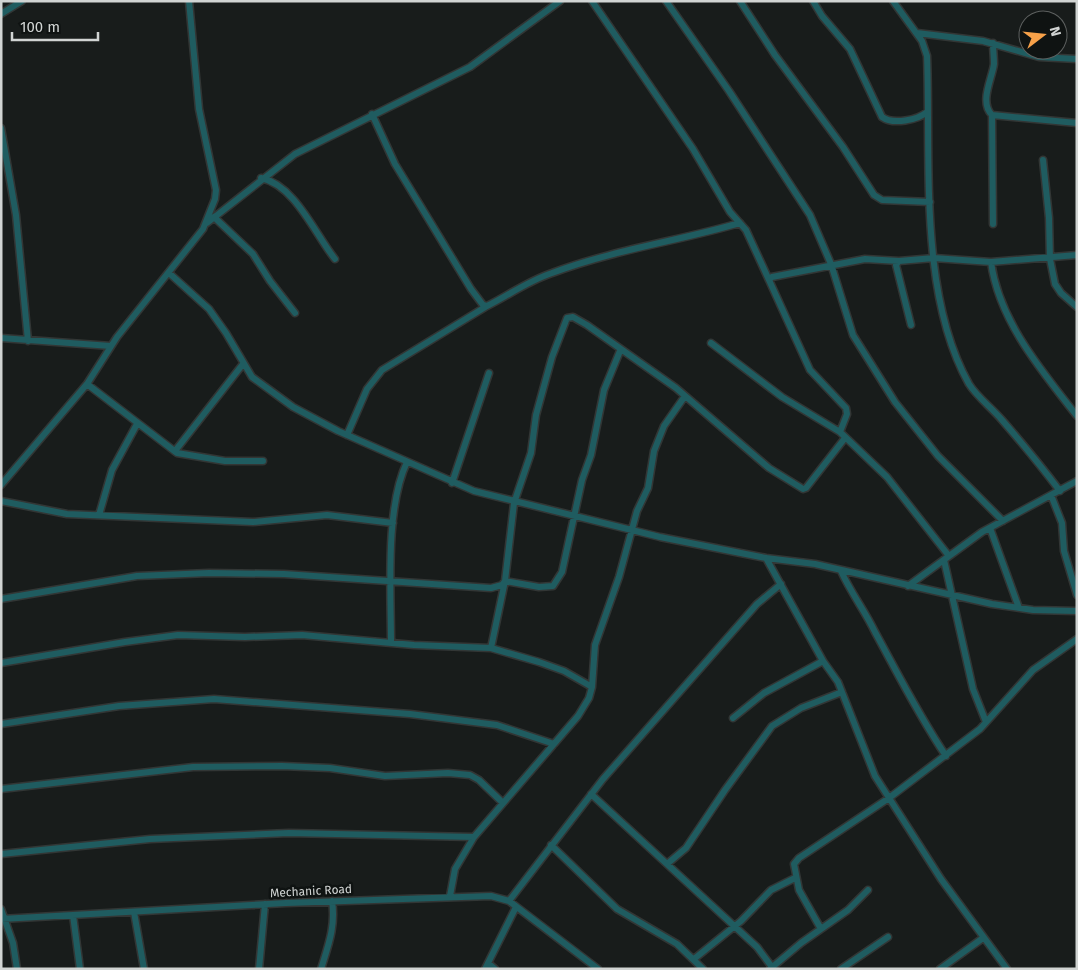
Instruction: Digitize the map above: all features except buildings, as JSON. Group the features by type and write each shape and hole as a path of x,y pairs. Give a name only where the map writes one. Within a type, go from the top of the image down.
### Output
{"street":[{"path":"1,14 22,1"},
{"path":"1,485 87,384 111,346 206,223 215,199 216,190 198,109 189,1"},
{"path":"206,223 261,178 295,154 372,114 470,67 560,1"},
{"path":"491,648 505,581 514,502 531,453 536,415 552,357 567,318 573,317 587,325 620,351 685,396 769,468 803,489 806,488 826,464 843,435 847,414 846,408 810,370 752,240 729,210 693,149 592,1"},
{"path":"666,1 730,91 810,215 831,264 853,335 896,402 938,456 1003,521"},
{"path":"740,1 781,63 843,147 874,195 882,200 930,202"},
{"path":"813,1 822,16 850,49 882,117 888,121 916,118 927,112"},
{"path":"893,1 917,33 927,56 930,202 934,258 942,310 960,367 970,386 1037,461 1060,491"},
{"path":"917,33 993,43 1039,57 1077,59"},
{"path":"993,43 994,62 987,93 989,112 992,115 993,224"},
{"path":"372,114 399,171 471,289 479,301 487,306"},
{"path":"992,115 1077,123"},
{"path":"1,128 4,159 16,215 28,342"},
{"path":"1043,160 1049,218 1050,259 1055,284 1061,293 1077,307"},
{"path":"261,178 274,181 302,210 335,258"},
{"path":"214,217 253,254 270,281 295,313"},
{"path":"347,435 367,389 382,370 528,282 638,247 705,234 740,223"},
{"path":"769,280 772,277 831,264 875,258 899,261 934,258 991,262 1050,259 1077,255"},
{"path":"899,261 896,265 911,325"},
{"path":"991,262 998,298 1015,330 1077,416"},
{"path":"169,273 208,309 233,343 243,364 252,377 293,407 347,435 452,483 514,502 632,530 766,558 816,564 841,572 1019,608 1077,611"},
{"path":"1,338 14,338 28,342 47,340 111,346"},
{"path":"712,343 782,397 843,435 887,478 947,558 951,594 973,688 986,722"},
{"path":"505,581 538,587 553,586 562,572 582,480 591,455 604,390 620,351"},
{"path":"175,451 243,364"},
{"path":"452,483 489,373"},
{"path":"87,384 137,424 182,455 225,461 263,461"},
{"path":"450,896 456,869 474,836 584,707 592,687 595,645 637,511 648,488 654,451 664,426 685,396"},
{"path":"99,515 112,470 137,424"},
{"path":"390,643 393,523 396,488 407,462"},
{"path":"908,586 990,528 1077,481"},
{"path":"1050,496 1062,523 1064,551 1077,595"},
{"path":"1,501 67,514 253,522 327,515 393,523"},
{"path":"990,528 1019,608"},
{"path":"766,558 842,692 875,776 941,879 1007,969"},
{"path":"841,572 919,716 946,756"},
{"path":"1,599 155,575 284,574 492,588 502,585 505,581"},
{"path":"509,901 591,794 757,604 781,584"},
{"path":"1,663 178,635 245,637 302,635 390,643 491,648 564,671 592,687"},
{"path":"821,929 799,890 795,878 794,864 806,852 890,798 946,756 986,722 1033,670 1077,639"},
{"path":"732,718 764,693 823,661"},
{"path":"666,864 686,848 725,790 772,726 801,708 842,692"},
{"path":"1,724 119,706 214,699 400,713 497,725 554,744"},
{"path":"1,789 193,768 282,766 330,768 386,776 448,773 470,775 479,780 503,803"},
{"path":"591,794 757,947 771,968 848,910 868,890"},
{"path":"1,854 150,839 289,833 474,836"},
{"path":"551,845 617,909 626,916 655,930 694,959 703,969"},
{"path":"694,959 734,926 771,890 795,878"},
{"name":"Mechanic Road","path":"4,919 265,904 491,896 509,901 598,969"},
{"path":"321,969 332,932 334,914 332,901"},
{"path":"259,969 265,904"},
{"path":"495,969 486,966 516,907"},
{"path":"1,909 13,943 17,969"},
{"path":"134,912 144,969"},
{"path":"73,916 80,969"},
{"path":"841,969 888,937"},
{"path":"940,969 983,938"}]}
